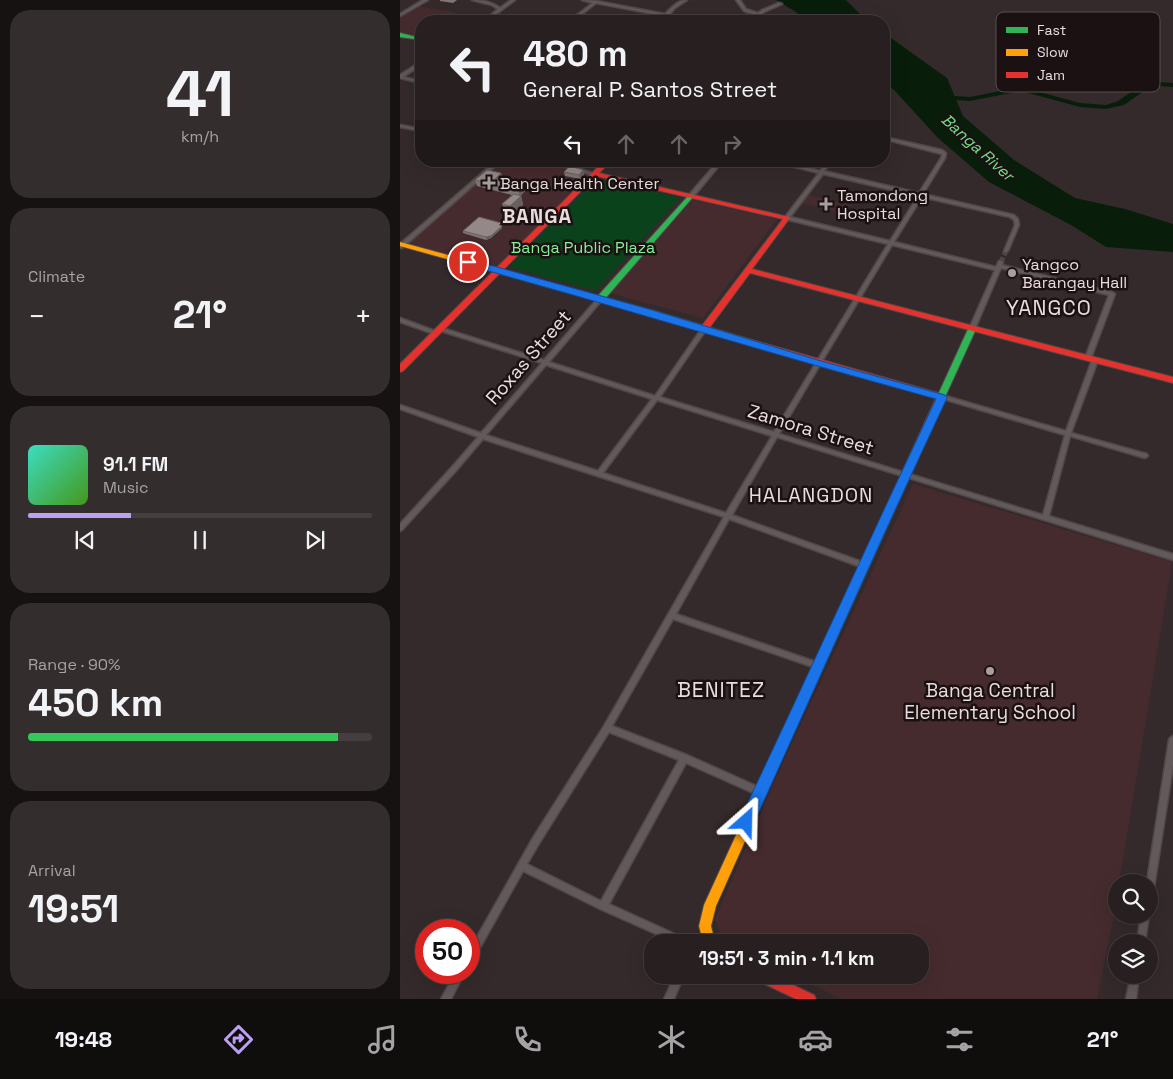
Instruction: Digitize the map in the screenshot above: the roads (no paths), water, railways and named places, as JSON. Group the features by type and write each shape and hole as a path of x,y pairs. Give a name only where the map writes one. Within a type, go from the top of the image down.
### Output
{"main road":[{"path":"400,35 415,39"},
{"path":"400,369 500,271 602,167"},
{"path":"594,174 786,218 704,329"},
{"name":"Roxas Street","path":"600,299 690,196"},
{"path":"401,245 600,299 942,398"},
{"path":"748,270 1173,380"},
{"path":"706,934 704,927 707,911 972,329"},
{"path":"778,984 810,999"}],"street":[{"path":"474,0 493,4 500,9"},
{"path":"494,15 513,0"},
{"path":"584,0 662,15"},
{"path":"668,15 674,7 685,0"},
{"path":"738,0 745,10 758,14 780,4"},
{"path":"416,1 424,1"},
{"path":"400,15 424,1"},
{"path":"579,15 596,2"},
{"path":"400,77 415,67"},
{"path":"400,77 415,81"},
{"path":"400,126 415,129"},
{"path":"480,940 522,866 607,728 818,363 943,158 944,153 890,140"},
{"path":"401,245 492,167"},
{"path":"569,167 594,174"},
{"name":"Roxas Street","path":"690,196 715,167"},
{"path":"800,167 1012,216 1016,220 1016,224 1006,251"},
{"path":"826,167 786,218 1000,266 1112,294 1068,434 1046,517"},
{"path":"972,329 1000,266"},
{"name":"Roxas Street","path":"400,528 600,299"},
{"name":"Zamora Street","path":"400,320 544,362 1173,557"},
{"path":"599,474 656,398 704,329"},
{"path":"942,398 1145,456"},
{"path":"400,407 482,436 728,516 863,565"},
{"path":"400,515 408,518"},
{"path":"672,616 819,666"},
{"path":"607,728 684,758 760,792"},
{"path":"1152,874 1173,740"},
{"path":"603,906 684,758"},
{"path":"522,866 665,934"},
{"path":"446,999 454,984"},
{"path":"669,999 676,984"},
{"path":"1131,999 1134,984"}],"water":[{"path":"776,0 846,0 861,15 798,15"},
{"name":"Banga River","path":"890,37 947,78 963,116 1014,160 1075,198 1125,209 1173,224 1173,252 1106,247 1071,225 989,182 938,138 890,87"}],"waterway":[{"path":"1160,84 1173,85"},
{"path":"940,97 970,99 1006,92"},
{"path":"1032,92 1080,105 1106,107 1121,103 1137,92"}],"tunnel":[{"path":"1001,262 1006,251"}],"place":[{"name":"Banga Health Center","path":"489,183"},
{"name":"Tamondong Hospital","path":"826,204"},
{"name":"Yangco Barangay Hall","path":"1012,273"},
{"name":"Banga Central Elementary School","path":"990,671"}],"district":[{"name":"BANGA","path":"537,216"},
{"name":"YANGCO","path":"1049,308"},
{"name":"HALANGDON","path":"811,495"},
{"name":"BENITEZ","path":"721,690"}],"park label":[{"name":"Banga Public Plaza","path":"583,247"}]}
